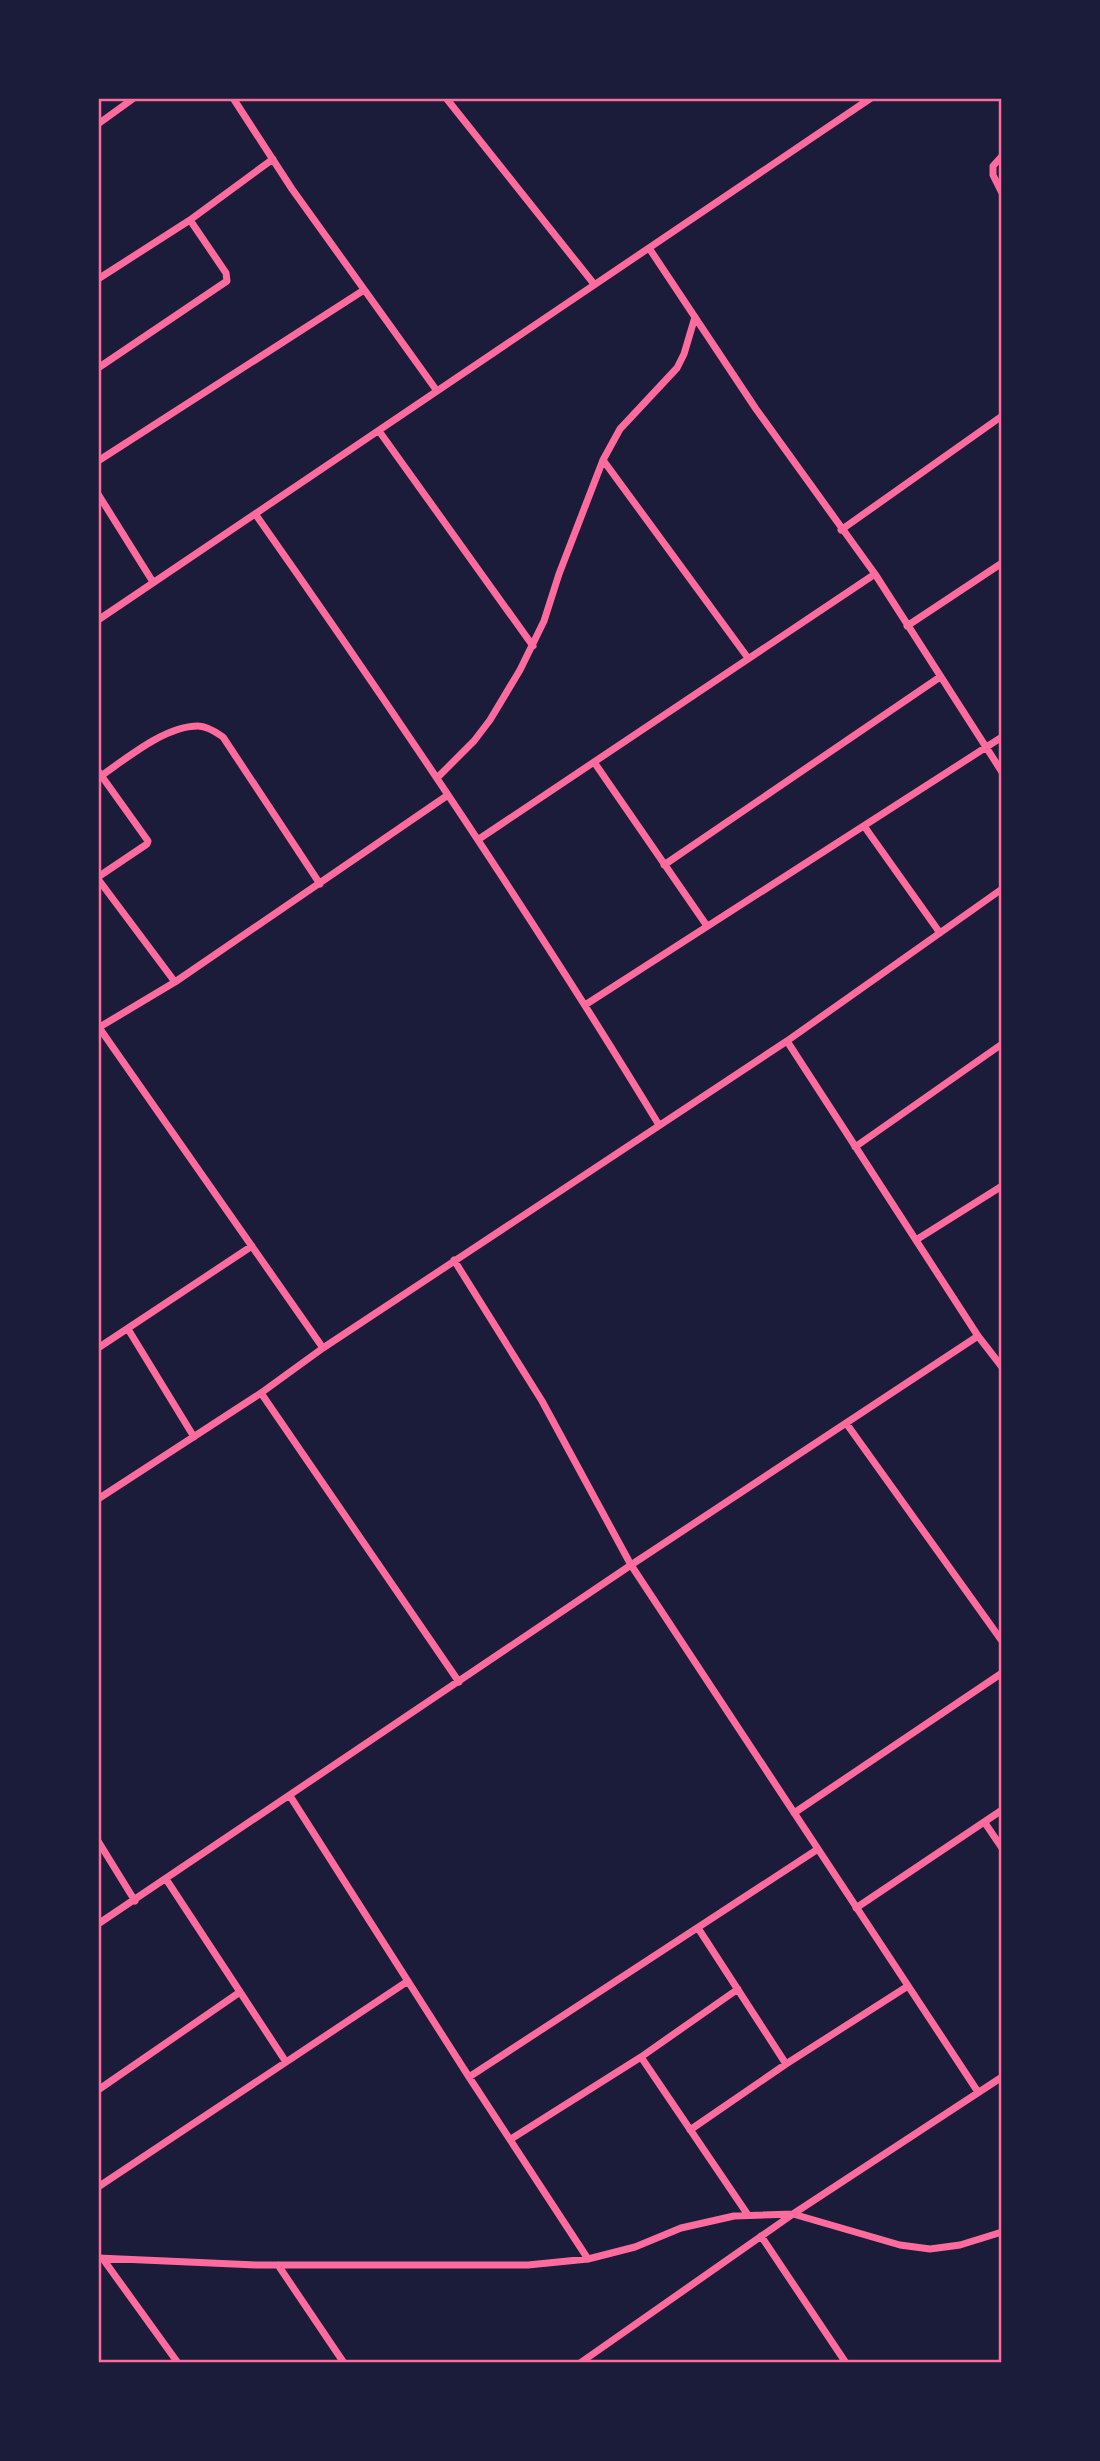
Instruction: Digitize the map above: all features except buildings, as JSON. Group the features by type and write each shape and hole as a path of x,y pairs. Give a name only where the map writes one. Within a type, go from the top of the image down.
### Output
{"street":[{"path":"98,124 134,98"},
{"path":"233,98 364,290 437,391"},
{"path":"446,98 594,284"},
{"path":"98,620 871,98"},
{"path":"1002,156 993,166 993,174 1002,193"},
{"path":"98,279 190,220 273,159"},
{"path":"98,368 227,281 226,273 190,220"},
{"path":"649,248 841,530 875,574 1002,772"},
{"path":"98,461 364,290"},
{"path":"437,778 456,762 490,720 533,646 604,460 620,429 677,368 695,317"},
{"path":"841,530 1002,416"},
{"path":"379,431 533,646"},
{"path":"604,460 748,658"},
{"path":"98,494 153,582"},
{"path":"256,514 479,839 659,1125"},
{"path":"907,626 1002,564"},
{"path":"479,839 875,574"},
{"path":"664,865 940,677"},
{"path":"175,982 98,878 148,842 100,773 175,731 199,726 213,730 223,737 320,884"},
{"path":"585,1004 1002,737"},
{"path":"594,762 707,926"},
{"path":"323,1348 98,1027 175,982 449,795"},
{"path":"863,826 940,933"},
{"path":"98,1499 787,1041 1002,889"},
{"path":"787,1041 978,1336 1002,1367"},
{"path":"855,1147 1002,1044"},
{"path":"916,1240 1002,1186"},
{"path":"98,1348 252,1246"},
{"path":"454,1261 542,1401 631,1565 978,2092"},
{"path":"128,1329 194,1437"},
{"path":"98,1924 631,1565 978,1336"},
{"path":"261,1393 458,1682"},
{"path":"846,1423 1002,1641"},
{"path":"794,1813 1002,1673"},
{"path":"290,1796 588,2259"},
{"path":"856,1908 1002,1810"},
{"path":"985,1823 1002,1848"},
{"path":"98,1841 135,1901"},
{"path":"469,2077 818,1849"},
{"path":"166,1879 286,2062"},
{"path":"698,1928 786,2064"},
{"path":"98,2187 408,1981"},
{"path":"691,2130 786,2064 908,1986"},
{"path":"511,2140 640,2057 738,1989"},
{"path":"98,2090 240,1992"},
{"path":"640,2057 748,2215"},
{"path":"580,2363 793,2214 1002,2077"},
{"path":"101,2259 278,2266 528,2264 588,2259 635,2247 681,2228 748,2215 793,2214 900,2245 930,2249 960,2245 1002,2232"},
{"path":"761,2236 846,2363"},
{"path":"101,2259 178,2363"},
{"path":"278,2266 344,2363"}]}
